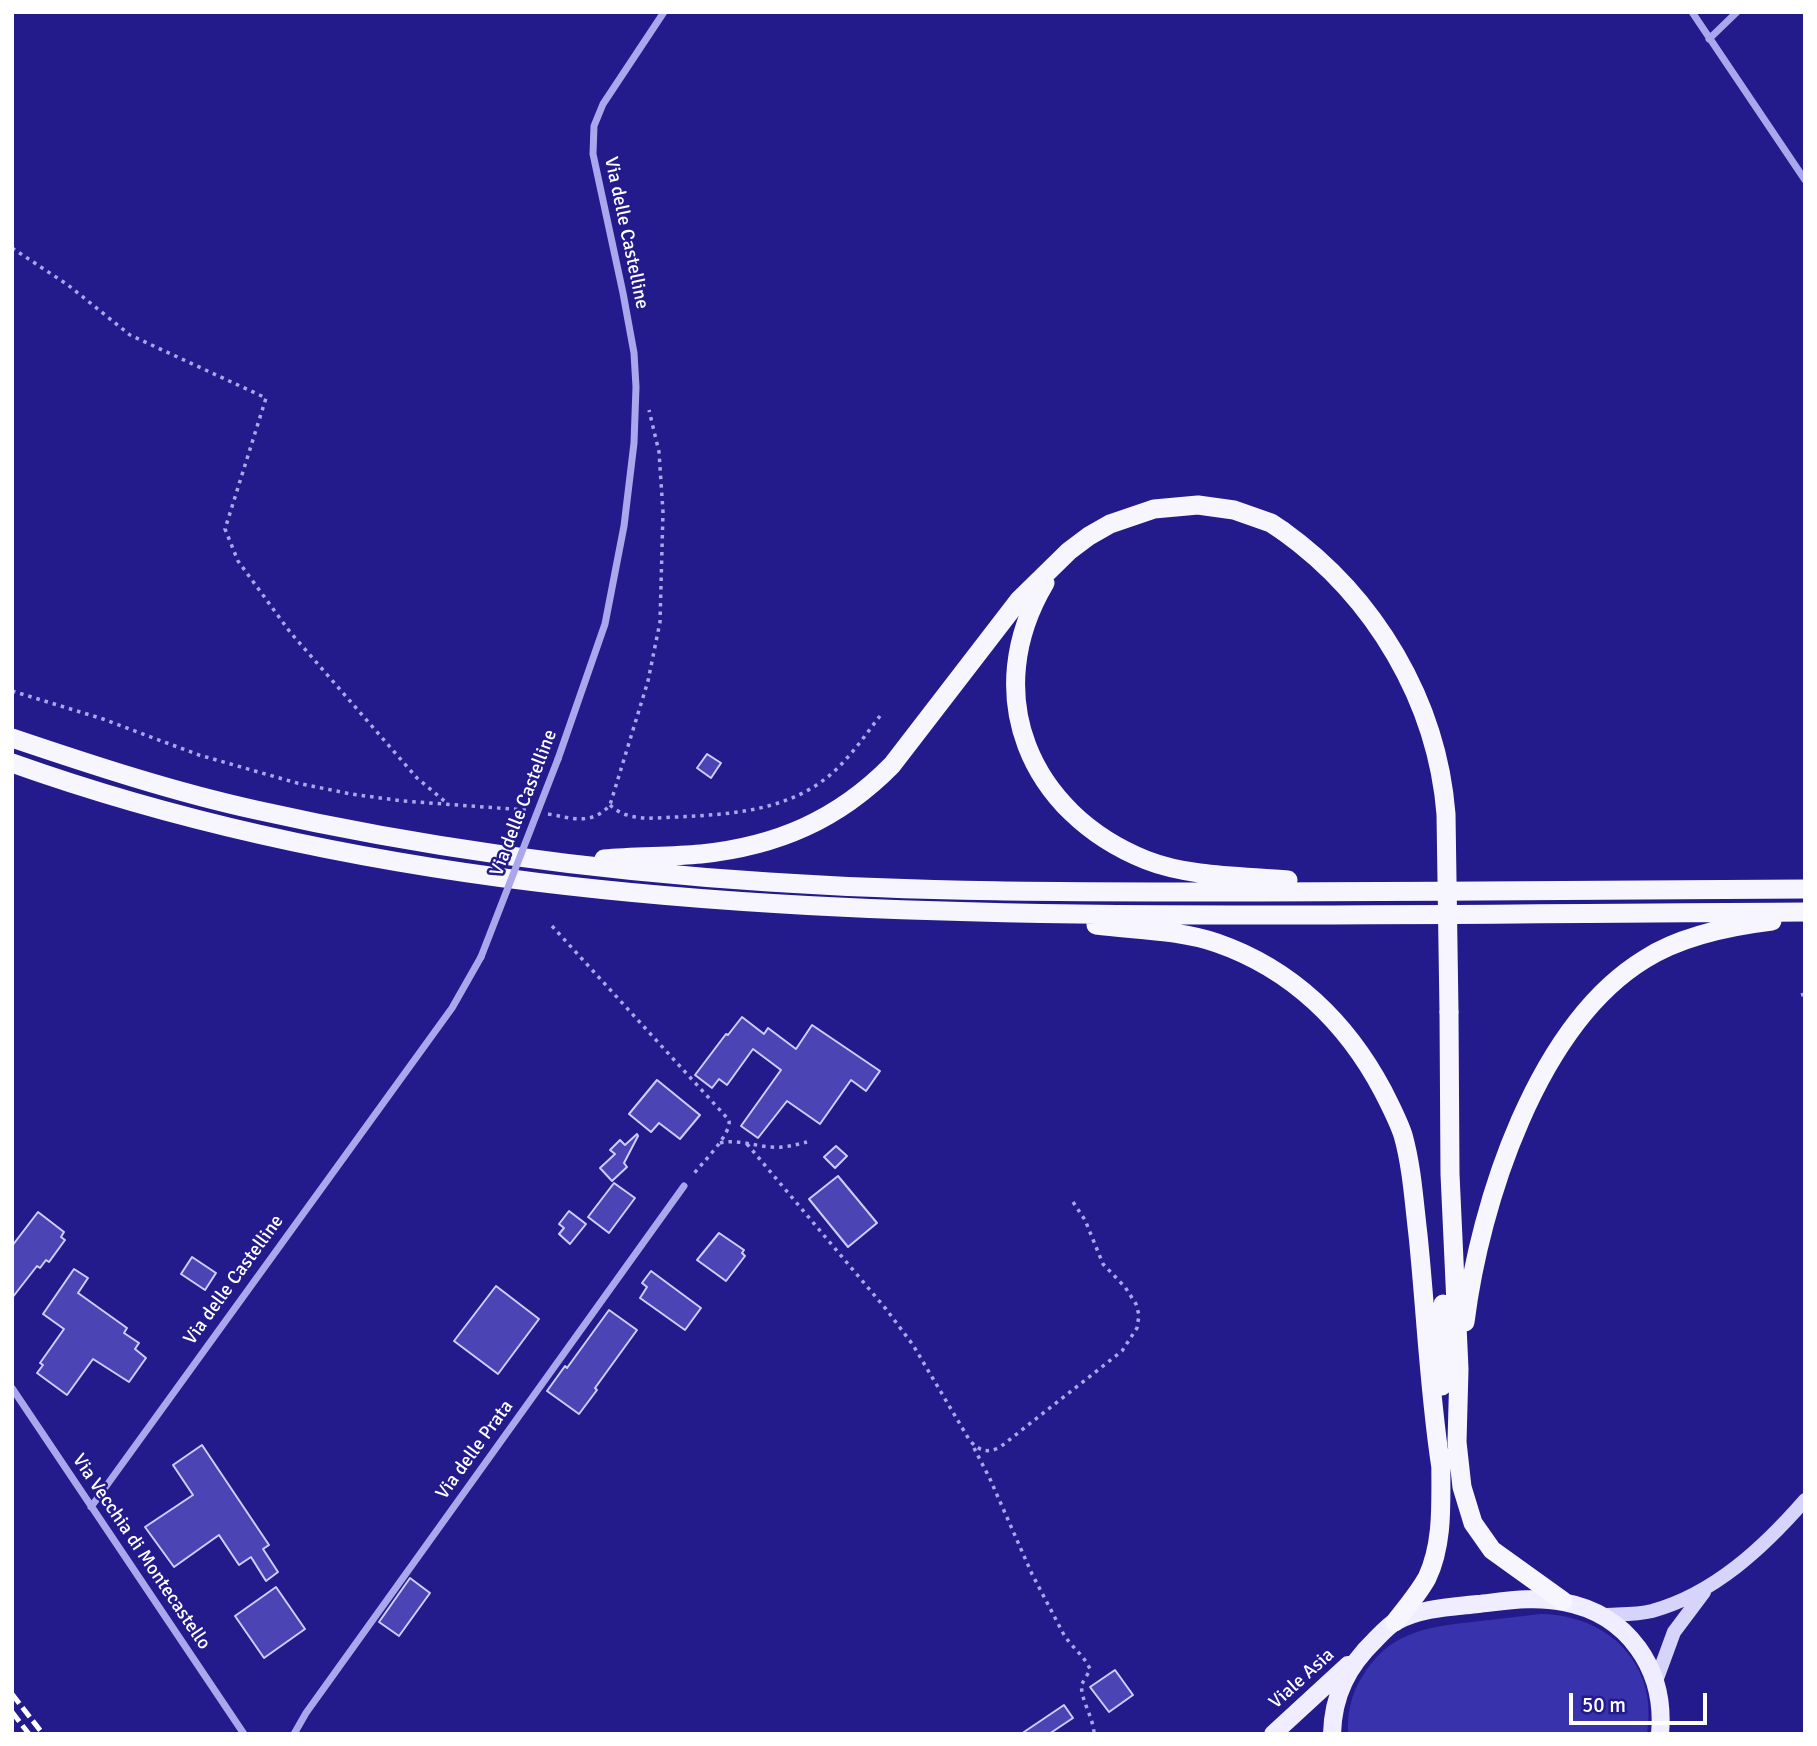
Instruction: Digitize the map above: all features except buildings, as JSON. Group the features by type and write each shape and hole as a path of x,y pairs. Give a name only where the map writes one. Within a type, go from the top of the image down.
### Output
{"highway":[{"path":"561,863 701,854 732,849 782,837 830,815 875,782 892,765 1019,600 1069,551 1110,524 1154,509 1188,505 1216,506 1255,516 1283,531 1335,575 1371,618 1400,663 1426,722 1444,789 1450,1174 1459,1368 1458,1464 1466,1505 1473,1523 1492,1550 1563,1601"},
{"path":"1055,566 1025,623 1019,642 1014,684 1026,746 1040,775 1060,802 1102,837 1146,860 1166,866 1400,891"},
{"path":"12,738 152,782 252,809 423,843 561,863 706,878 912,889 1114,892 1805,890"},
{"path":"12,762 147,806 348,854 469,874 619,893 754,904 984,913 1805,914"},
{"path":"984,913 1191,936 1215,942 1244,954 1286,978 1345,1030 1371,1068 1389,1103 1402,1133 1409,1164 1422,1273 1433,1419 1441,1468"},
{"path":"1459,1368 1477,1255 1506,1154 1546,1071 1580,1016 1616,980 1644,959 1667,947 1712,932 1805,914"},
{"path":"1395,1622 1420,1589 1432,1566 1439,1534 1445,1242 1450,1174"}],"main road":[{"path":"1603,1615 1652,1611 1707,1588 1746,1558 1805,1500"},
{"path":"1656,1681 1674,1632 1707,1588"},
{"path":"1332,1734 1339,1692 1359,1656 1395,1622 1453,1606 1516,1600 1563,1601 1603,1615 1618,1625 1637,1645 1656,1681 1661,1708 1660,1734"},
{"name":"Viale Asia","path":"1273,1734 1327,1682 1359,1656"}],"street":[{"name":"Via delle Castelline","path":"91,1507 452,1008 481,957 558,759 605,624 631,477 636,387 634,353 593,154 594,125 603,104 664,12"},
{"path":"1692,12 1805,180"},
{"path":"1709,39 1737,12"},
{"name":"Via delle Prata","path":"294,1734 306,1713 684,1186"},
{"name":"Via Vecchia di Montecastello","path":"12,1388 244,1734"}],"path":[{"path":"12,248 68,285 130,335 266,398 225,529 231,549 290,632 417,778 450,805"},
{"path":"552,815 589,820 610,806 648,681 660,622 663,512 659,452 652,415 636,387"},
{"path":"12,691 103,719 199,755 298,783 351,794 523,810"},
{"path":"610,806 624,816 647,818 731,814 772,806 802,795 822,781 846,760 880,716"},
{"path":"552,926 729,1119 731,1126 720,1143 684,1186"},
{"path":"720,1143 732,1140 747,1144 788,1147 807,1142"},
{"path":"747,1144 886,1309 912,1345 970,1441 986,1469 1032,1574 1068,1641 1086,1659 1090,1669 1082,1684 1082,1692 1094,1726 1094,1734"},
{"path":"970,1441 977,1449 984,1451 999,1448 1122,1351 1137,1328 1139,1315 1136,1304 1125,1287 1103,1264 1085,1220 1071,1199"}],"shaded area":[{"path":"1541,1614 1588,1623 1624,1648 1645,1686 1649,1709 1647,1734 1348,1734 1350,1704 1358,1684 1372,1662 1396,1642 1423,1630"}],"railway":[{"path":"12,1694 43,1734"},
{"path":"12,1712 29,1734"}]}
